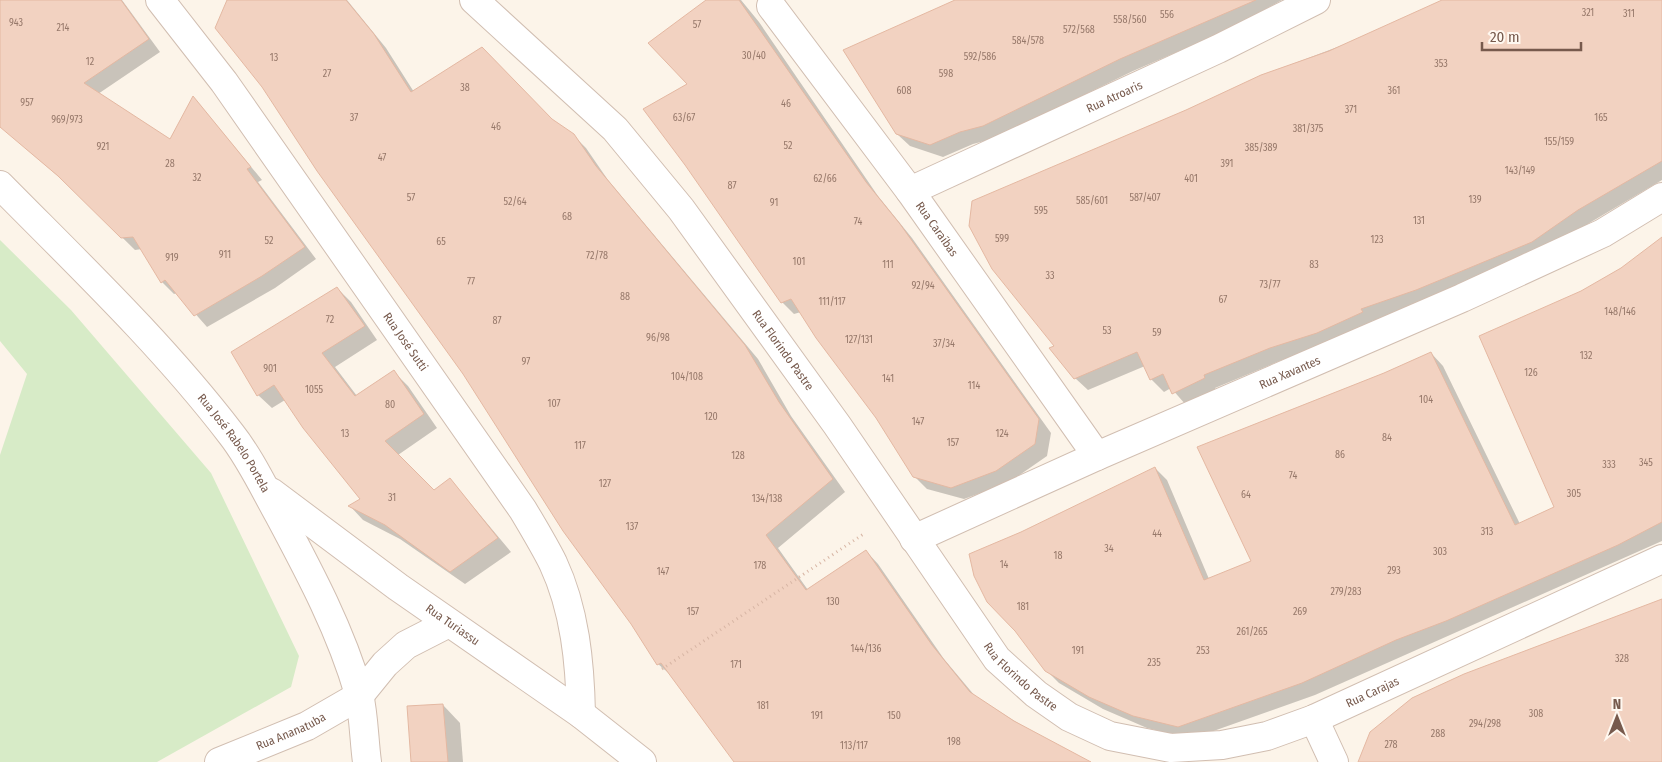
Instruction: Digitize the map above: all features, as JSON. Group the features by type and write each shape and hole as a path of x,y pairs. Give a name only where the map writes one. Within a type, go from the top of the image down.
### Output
{"street":[{"name":"Rua José Sutti","path":"160,0 224,82 523,510 554,564 572,621 580,665 581,714"},
{"name":"Rua Florindo Pastre","path":"474,0 615,129 682,209 836,425 997,659 1036,694 1069,717"},
{"name":"Rua Atroaris","path":"910,191 1218,49 1316,0"},
{"name":"Rua Caraíbas","path":"771,6 910,191 1097,456"},
{"name":"Rua José Rabelo Portela","path":"0,185 189,382 233,436 264,487 324,604 359,696 367,762"},
{"name":"Rua Xavantes","path":"914,539 1097,456 1479,290 1603,233 1662,196"},
{"name":"Rua Turiassu","path":"264,487 449,623 581,714 642,762"},
{"name":"Rua Carajas","path":"1069,717 1110,736 1170,748 1222,745 1267,736 1314,719 1662,559"},
{"path":"359,696 385,664 406,645 449,623"},
{"name":"Rua Ananatuba","path":"219,762 307,726 359,696"},
{"path":"1314,719 1334,762"}],"path":[{"path":"662,669 866,533"}],"green space":[{"path":"0,240 71,310 211,473 299,656 291,687 157,762 0,762 0,455 27,374 0,341"}],"building":[{"path":"0,0 121,0 149,39 84,83 170,139 193,96 251,167 247,169 305,247 262,276 194,316 165,280 161,283 133,237 121,238 58,176 0,127"},
{"path":"227,0 346,0 374,34 411,92 482,47 552,119 574,134 596,166 745,345 779,402 833,479 766,535 806,590 866,550 932,645 970,692 1014,721 1091,762 734,762 661,663 657,665 631,624 563,531 463,374 317,171 262,87 215,28"},
{"path":"706,0 739,0 866,182 900,224 1039,419 1035,444 996,471 951,488 913,477 876,418 816,338 791,299 781,303 685,165 643,109 687,84 648,43"},
{"path":"955,0 1256,0 1120,59 983,126 960,132 930,145 896,134 843,50"},
{"path":"1442,0 1662,0 1662,161 1578,210 1532,242 1416,290 1361,309 1363,312 1317,333 1270,348 1204,375 1205,378 1172,394 1163,374 1150,380 1137,352 1074,379 1049,348 1054,346 992,269 969,226 972,201 1186,110 1261,75 1329,51"},
{"path":"1662,237 1662,522 1618,545 1446,621 1396,640 1302,683 1178,727 1133,716 1089,697 1045,671 1015,631 987,602 974,576 969,554 1021,532 1155,467 1204,580 1251,561 1197,447 1384,373 1431,352 1515,525 1554,507 1479,336 1581,291 1621,268"},
{"path":"337,287 365,326 322,353 355,396 394,370 424,414 385,441 434,490 450,478 498,538 450,572 385,525 348,506 360,499 303,428 274,385 257,396 231,352"},
{"path":"1662,599 1662,762 1358,762 1370,732 1412,698 1464,674"},
{"path":"443,704 448,762 411,762 407,706"}]}
